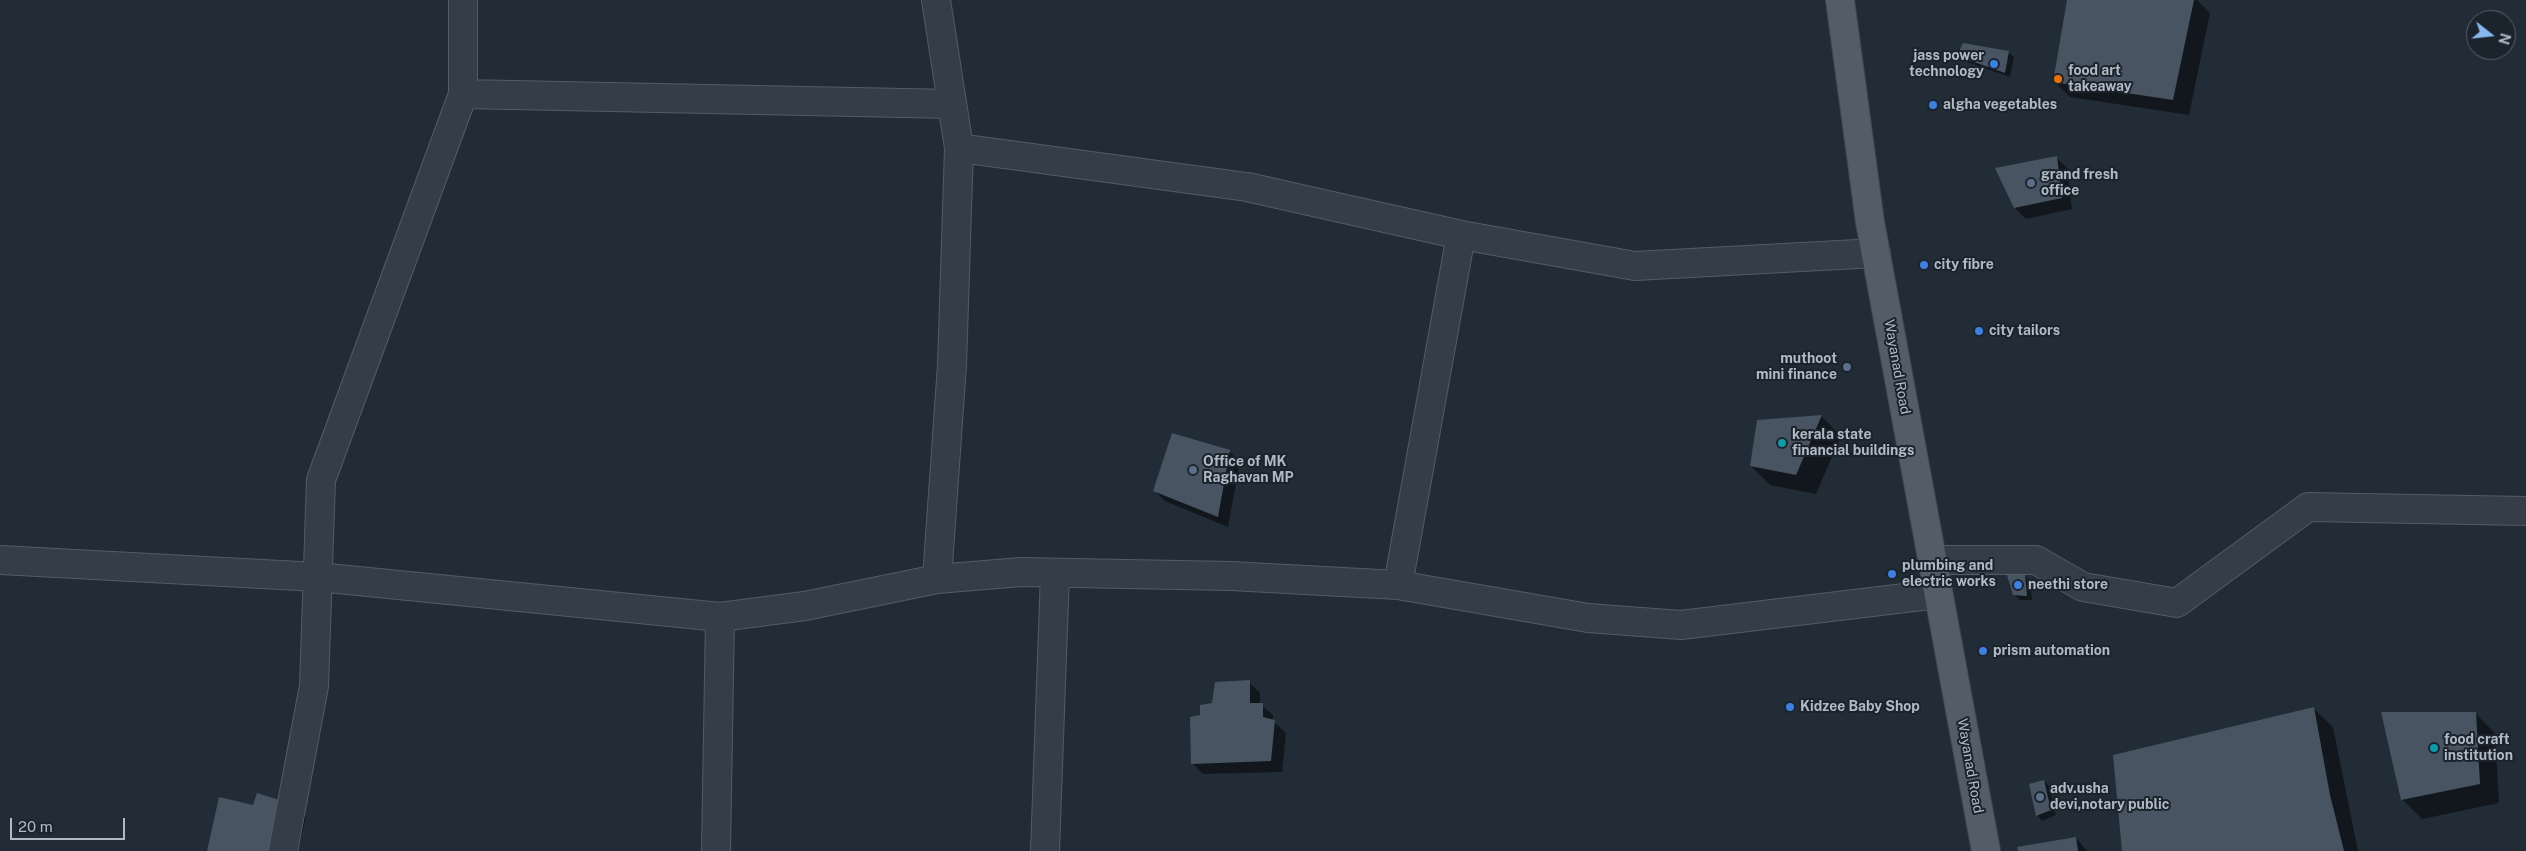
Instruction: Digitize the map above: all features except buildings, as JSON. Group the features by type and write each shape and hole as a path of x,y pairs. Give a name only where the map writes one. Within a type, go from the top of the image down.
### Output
{"main road":[{"name":"Wayanad Road","path":"1840,0 1876,253 1986,851"}],"street":[{"path":"283,851 314,686 321,480 462,94 463,0"},
{"path":"936,0 959,148 952,365 937,579"},
{"path":"462,94 952,104"},
{"path":"959,148 1247,187 1461,235 1635,266 1876,253"},
{"path":"1398,585 1461,235"},
{"path":"1932,560 2036,560 2083,587 2177,603 2308,507 2526,511"},
{"path":"0,560 318,576 720,617 805,606 937,579 1021,572 1231,576 1398,585 1588,618 1681,625 1938,594"},
{"path":"1045,851 1055,573"},
{"path":"716,851 720,617"}],"place":[{"name":"jass power technology","path":"1994,64"},
{"name":"food art takeaway","path":"2058,79"},
{"name":"algha vegetables","path":"1933,105"},
{"name":"grand fresh office","path":"2031,183"},
{"name":"city fibre","path":"1924,265"},
{"name":"city tailors","path":"1979,331"},
{"name":"muthoot mini finance","path":"1847,367"},
{"name":"kerala state financial buildings","path":"1782,443"},
{"name":"Office of MK Raghavan MP","path":"1193,470"},
{"name":"plumbing and electric works","path":"1892,574"},
{"name":"neethi store","path":"2018,585"},
{"name":"prism automation","path":"1983,651"},
{"name":"Kidzee Baby Shop","path":"1790,707"},
{"name":"food craft institution","path":"2434,748"},
{"name":"adv.usha devi,notary public","path":"2040,797"}]}
